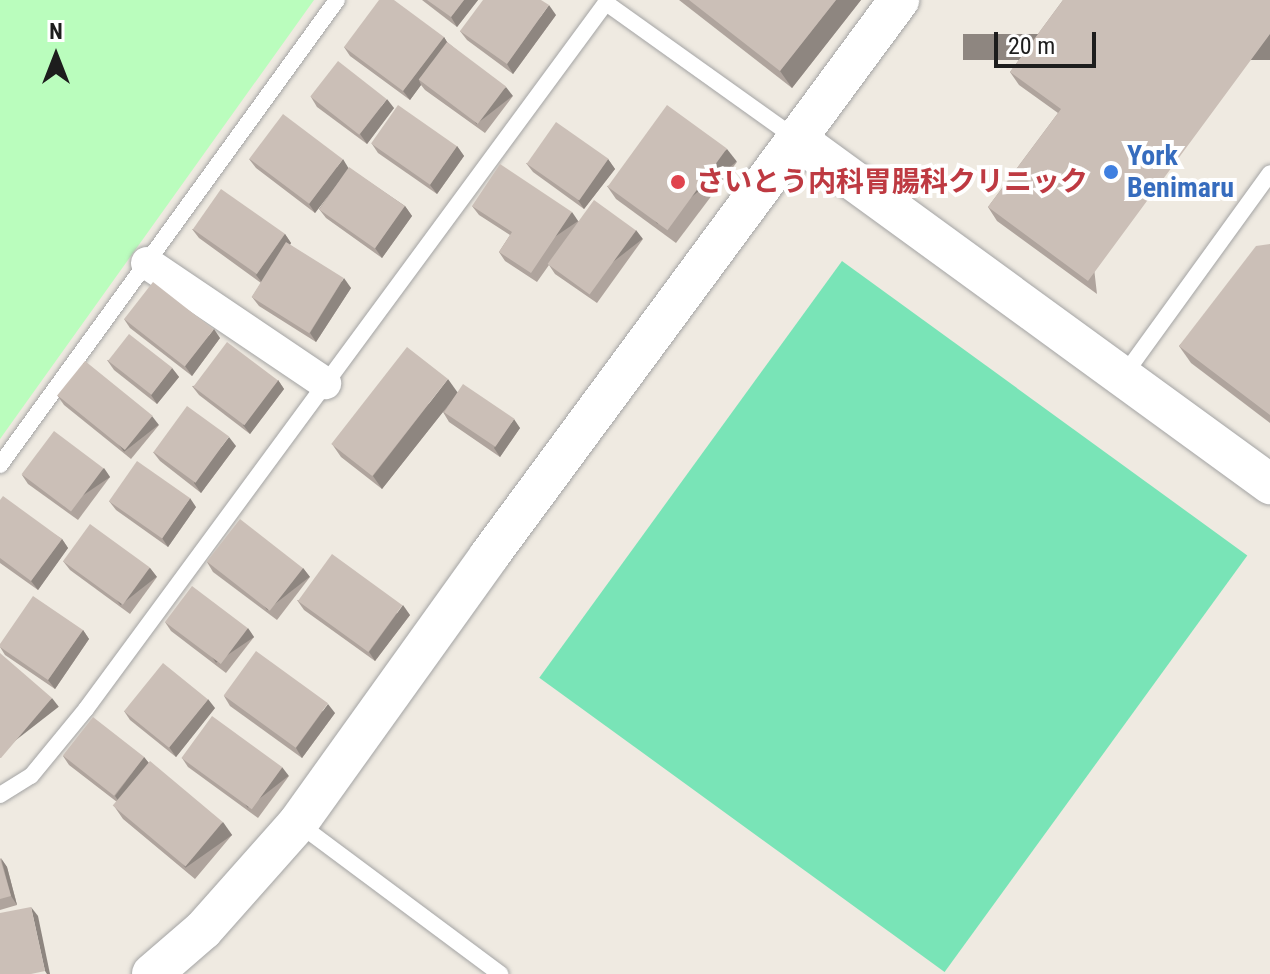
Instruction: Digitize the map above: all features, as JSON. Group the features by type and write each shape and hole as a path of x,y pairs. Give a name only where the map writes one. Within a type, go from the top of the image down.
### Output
{"street":[{"path":"152,974 203,930 298,823 795,138 899,0"},
{"path":"795,138 1270,484"},
{"path":"147,263 325,383"}],"lane":[{"path":"0,465 337,0"},
{"path":"0,795 31,776 86,709 607,1 795,138"},
{"path":"1124,375 1270,173"},
{"path":"298,823 500,974"}],"green space":[{"path":"0,0 314,0 0,439"},
{"path":"842,261 1247,555 945,972 539,678"}],"building":[{"path":"379,0 394,0 444,37 403,91 344,47"},
{"path":"427,0 464,0 451,17"},
{"path":"483,0 541,0 549,5 507,64 460,31"},
{"path":"689,0 836,0 780,71"},
{"name":"York Benimaru","path":"1063,0 1270,0 1270,34 1088,281 988,207 1061,109 1010,72"},
{"path":"447,42 506,87 478,124 419,80"},
{"path":"338,61 387,99 359,135 310,96"},
{"path":"398,105 457,146 430,185 371,144"},
{"path":"667,105 727,148 668,230 608,187"},
{"path":"283,114 343,159 309,204 249,159"},
{"path":"556,122 608,159 579,200 527,164"},
{"path":"500,164 572,212 531,273 499,252 512,232 472,206"},
{"path":"349,167 405,206 375,249 319,210"},
{"path":"221,189 285,234 257,274 193,229"},
{"path":"594,200 636,231 590,294 548,264"},
{"path":"286,242 344,278 309,333 252,297"},
{"path":"1270,244 1270,415 1179,346 1256,246"},
{"path":"153,282 214,329 185,366 124,319"},
{"path":"129,334 172,368 151,395 108,361"},
{"path":"227,342 278,381 244,425 193,387"},
{"path":"407,347 448,379 372,476 331,444"},
{"path":"85,361 153,416 125,450 57,395"},
{"path":"463,384 514,419 495,447 444,412"},
{"path":"187,406 229,437 196,483 153,452"},
{"path":"54,431 104,468 71,511 22,474"},
{"path":"137,461 190,498 162,538 109,501"},
{"path":"3,496 62,539 31,581 0,558 0,500"},
{"path":"240,519 303,568 270,611 207,562"},
{"path":"90,524 150,567 123,605 63,561"},
{"path":"332,554 402,605 368,652 298,601"},
{"path":"192,586 248,628 221,664 165,622"},
{"path":"33,596 83,630 48,680 0,647"},
{"path":"256,651 328,703 296,748 224,695"},
{"path":"0,653 52,698 1,758 0,758"},
{"path":"163,663 208,700 169,748 124,711"},
{"path":"212,716 282,767 252,809 181,758"},
{"path":"93,717 144,757 114,796 63,756"},
{"path":"150,761 223,822 185,866 113,805"},
{"path":"0,858 11,896 0,899"},
{"path":"31,907 45,971 0,974 0,913"}],"place":[{"name":"York Benimaru","path":"1111,172"},
{"name":"さいとう内科胃腸科クリニック","path":"678,182"}]}
